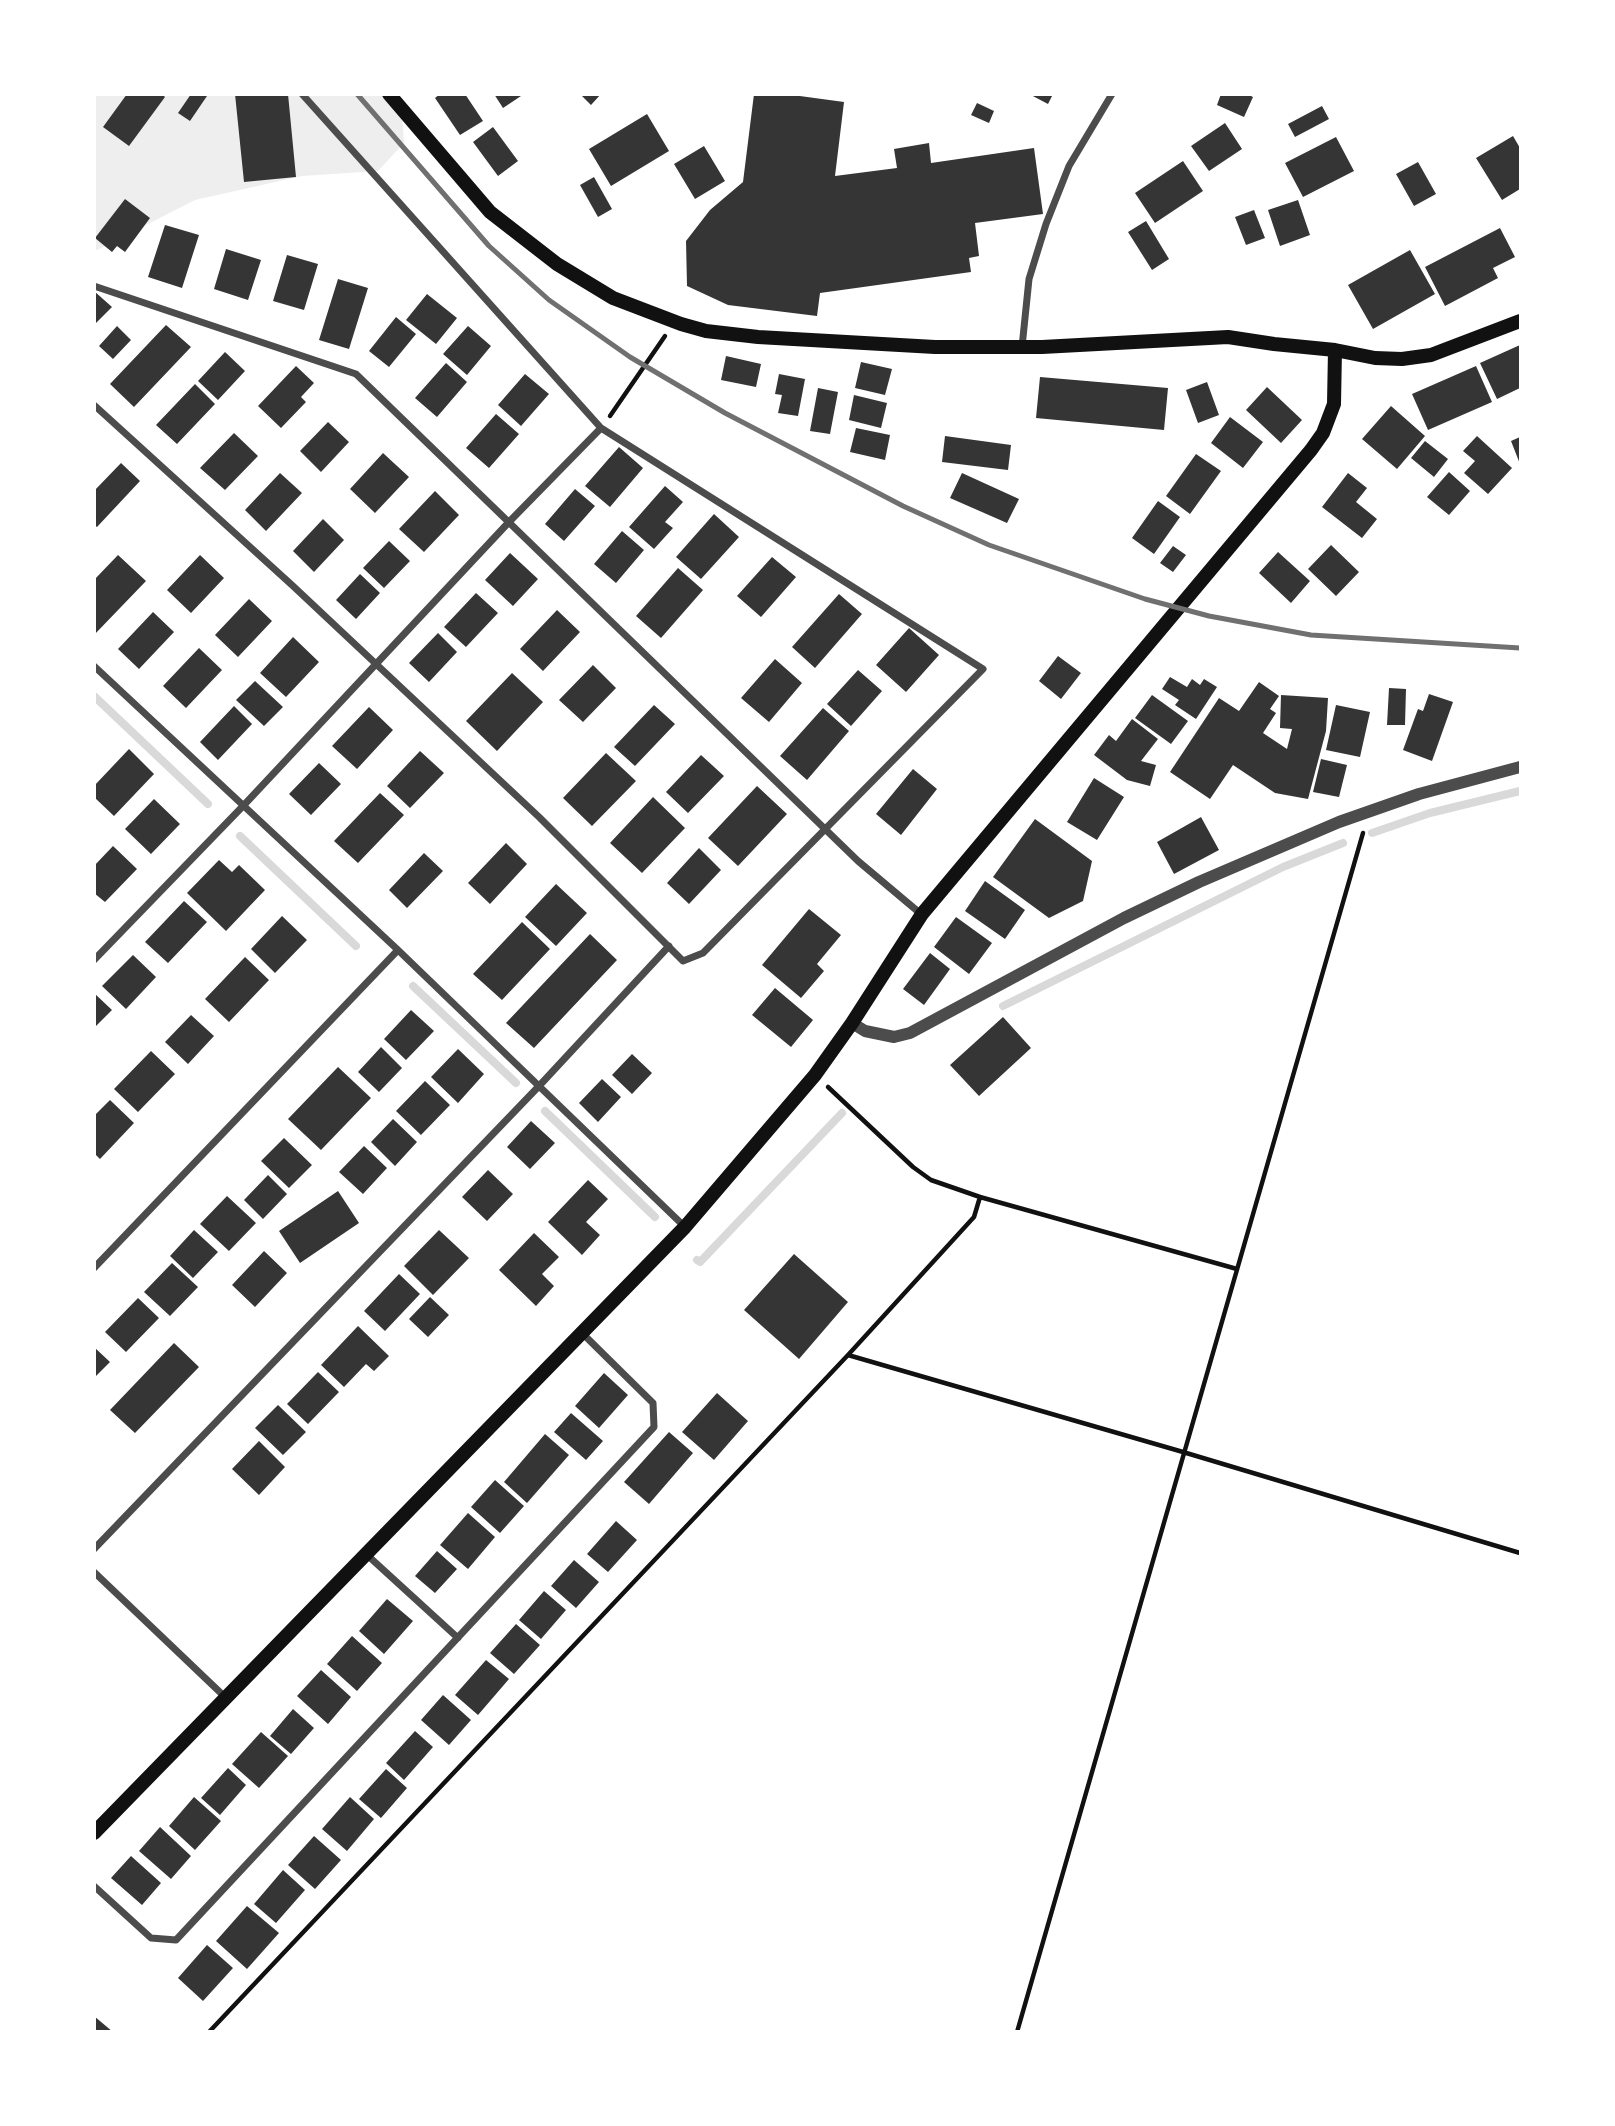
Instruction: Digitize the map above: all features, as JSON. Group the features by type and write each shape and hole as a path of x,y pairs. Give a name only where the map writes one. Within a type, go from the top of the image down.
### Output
{"main road":[{"path":"389,94 490,212 557,264 613,298 706,331 758,337 935,347 1022,348 1227,337 1335,350 1375,358 1402,359 1432,355 1521,321"},
{"path":"94,1833 685,1227 815,1074 852,1023 922,914 1311,450 1323,433 1334,404 1335,350"}],"street":[{"path":"94,405 376,664 538,817 683,961 703,953 984,669 601,428 302,94"},
{"path":"1022,348 1029,279 1046,225 1069,166 1112,94"},
{"path":"94,285 356,374 858,861 922,914"},
{"path":"94,960 601,428"},
{"path":"94,666 398,950 685,1227"},
{"path":"852,1023 865,1031 894,1037 910,1033 1125,918 1199,882 1369,812 1481,776 1521,767"},
{"path":"94,1549 540,1085 668,946"},
{"path":"94,1268 398,950"},
{"path":"94,1886 151,1938 176,1940 653,1427 653,1403 582,1332"},
{"path":"366,1553 458,1637"},
{"path":"94,1572 225,1697"}],"path":[{"path":"601,428 675,321"},
{"path":"1017,2032 1369,812"},
{"path":"815,1074 913,1167 932,1180 980,1197 1237,1269"},
{"path":"209,2032 848,1354 974,1217 980,1197"},
{"path":"848,1354 1521,1553"}],"shaded area":[{"path":"95,95 390,95 402,112 404,143 378,171 302,176 195,200 95,251"}],"building":[{"path":"127,94 162,94 165,97 129,146 103,127"},
{"path":"191,94 207,96 190,121 178,113"},
{"path":"235,94 288,94 296,177 244,182"},
{"path":"440,94 465,94 483,121 460,135 435,98"},
{"path":"494,94 524,94 503,108"},
{"path":"580,94 601,94 591,105"},
{"path":"754,94 785,94 844,102 835,176 897,168 894,149 929,143 931,163 1034,148 1043,214 975,223 979,256 969,258 971,272 820,293 817,316 728,305 687,286 686,241 710,210 743,182"},
{"path":"1029,94 1053,94 1048,104"},
{"path":"1221,94 1247,94 1253,97 1244,117 1217,105"},
{"path":"977,103 994,111 989,123 971,115"},
{"path":"1322,106 1329,119 1295,137 1288,124"},
{"path":"647,114 669,151 611,186 589,149"},
{"path":"1225,123 1242,149 1209,171 1191,146"},
{"path":"493,127 518,161 498,176 473,142"},
{"path":"1513,136 1520,148 1520,189 1502,200 1476,158"},
{"path":"1336,137 1354,171 1303,197 1285,163"},
{"path":"704,146 725,181 695,199 674,164"},
{"path":"1183,161 1203,191 1155,223 1135,193"},
{"path":"1418,162 1436,194 1414,206 1396,174"},
{"path":"594,177 612,209 598,217 580,185"},
{"path":"125,199 150,218 125,252 117,246 112,252 95,238"},
{"path":"1298,200 1310,235 1280,246 1268,210"},
{"path":"1254,210 1265,238 1246,245 1235,217"},
{"path":"1146,221 1169,259 1152,270 1128,232"},
{"path":"165,225 199,235 182,288 148,277"},
{"path":"1500,228 1515,257 1493,268 1498,278 1445,306 1425,267"},
{"path":"226,249 261,260 248,300 214,289"},
{"path":"1410,250 1435,294 1373,329 1348,285"},
{"path":"287,255 318,264 304,310 273,301"},
{"path":"338,279 368,288 349,349 319,340"},
{"path":"94,291 112,307 94,325"},
{"path":"427,294 457,318 436,344 406,320"},
{"path":"396,317 416,334 389,367 369,351"},
{"path":"166,325 191,347 134,407 110,384"},
{"path":"117,326 131,340 113,359 99,346"},
{"path":"468,326 491,346 467,375 443,354"},
{"path":"1520,345 1520,388 1497,399 1480,363"},
{"path":"225,352 245,371 218,400 198,381"},
{"path":"726,356 761,364 756,387 721,380"},
{"path":"861,362 892,369 885,395 855,388"},
{"path":"446,363 467,382 437,417 415,398"},
{"path":"296,366 314,383 301,397 306,402 281,428 258,406"},
{"path":"1476,366 1492,402 1428,430 1412,394"},
{"path":"525,374 549,394 521,426 498,405"},
{"path":"779,374 805,379 798,416 778,413 782,395 775,394"},
{"path":"1040,377 1168,388 1164,430 1036,418"},
{"path":"1207,382 1219,415 1198,423 1186,390"},
{"path":"195,384 215,404 177,444 156,425"},
{"path":"1267,387 1302,420 1281,443 1246,410"},
{"path":"818,388 838,392 830,434 810,431"},
{"path":"854,395 887,403 881,428 849,420"},
{"path":"1391,406 1425,436 1397,469 1362,439"},
{"path":"496,414 519,434 489,468 466,448"},
{"path":"1230,417 1263,442 1243,468 1211,443"},
{"path":"328,422 349,442 321,472 300,451"},
{"path":"856,428 890,435 885,460 850,452"},
{"path":"234,433 258,456 225,490 200,468"},
{"path":"945,436 1011,445 1008,470 942,462"},
{"path":"1477,436 1512,468 1488,494 1464,473 1475,461 1463,451"},
{"path":"1520,437 1520,464 1511,441"},
{"path":"1425,441 1448,459 1434,477 1411,458"},
{"path":"619,447 643,468 610,507 585,486"},
{"path":"383,453 409,477 375,513 350,489"},
{"path":"1196,454 1221,471 1190,514 1166,496"},
{"path":"121,463 140,481 97,527 94,525 94,491"},
{"path":"1449,472 1470,491 1449,515 1427,497"},
{"path":"280,473 302,493 266,531 245,510"},
{"path":"962,473 1019,499 1007,523 950,498"},
{"path":"1348,473 1367,488 1356,502 1377,519 1362,538 1322,507"},
{"path":"665,486 683,502 665,522 673,528 654,549 629,527"},
{"path":"575,489 595,506 564,541 545,524"},
{"path":"435,491 459,515 424,552 399,529"},
{"path":"1158,501 1180,517 1154,554 1132,538"},
{"path":"714,514 739,537 701,579 676,557"},
{"path":"323,519 344,540 314,572 293,551"},
{"path":"622,531 644,550 616,583 594,564"},
{"path":"389,541 410,561 384,588 363,568"},
{"path":"1331,545 1359,572 1336,596 1308,569"},
{"path":"1173,546 1186,555 1173,572 1160,563"},
{"path":"1278,552 1310,581 1291,603 1259,573"},
{"path":"510,553 538,579 513,606 485,580"},
{"path":"118,555 146,581 94,635 94,580"},
{"path":"200,555 224,578 191,613 167,590"},
{"path":"772,557 796,577 761,617 737,596"},
{"path":"678,568 703,590 661,638 636,616"},
{"path":"360,574 380,593 356,619 336,600"},
{"path":"476,593 498,613 466,647 444,627"},
{"path":"839,594 862,614 815,668 792,647"},
{"path":"249,599 272,621 238,657 215,635"},
{"path":"557,610 580,632 543,671 520,649"},
{"path":"153,612 174,632 139,669 118,649"},
{"path":"909,628 939,655 906,692 876,665"},
{"path":"438,633 457,652 429,682 409,663"},
{"path":"293,637 319,662 286,697 260,673"},
{"path":"199,648 222,670 186,708 163,686"},
{"path":"1058,656 1081,673 1061,699 1039,681"},
{"path":"775,659 802,683 769,722 741,698"},
{"path":"593,665 616,688 583,722 559,700"},
{"path":"858,670 882,691 851,726 827,704"},
{"path":"512,673 543,702 497,751 466,721"},
{"path":"1170,677 1187,687 1192,679 1200,685 1204,679 1217,687 1196,719 1175,705 1179,700 1162,689"},
{"path":"255,681 283,707 264,726 236,700"},
{"path":"1259,682 1279,696 1270,709 1276,713 1263,733 1287,749 1292,729 1280,728 1281,695 1328,698 1326,731 1308,799 1275,793 1233,765 1210,799 1170,772 1219,698 1239,711"},
{"path":"1389,688 1406,689 1405,725 1387,725"},
{"path":"1429,694 1453,702 1432,761 1403,750 1418,709 1423,711"},
{"path":"1152,695 1188,721 1171,744 1135,718"},
{"path":"654,705 675,724 635,766 614,747"},
{"path":"1336,705 1370,712 1360,757 1326,750"},
{"path":"234,706 252,724 218,760 200,742"},
{"path":"369,707 393,730 357,769 332,746"},
{"path":"823,708 849,731 807,780 780,756"},
{"path":"1132,719 1158,739 1141,761 1156,765 1150,786 1127,780 1094,755 1109,735 1116,741"},
{"path":"129,749 154,774 114,816 94,797 94,786"},
{"path":"420,751 444,773 410,808 387,786"},
{"path":"606,753 636,781 592,826 563,798"},
{"path":"701,755 724,776 688,813 666,792"},
{"path":"1321,759 1347,765 1339,797 1313,792"},
{"path":"319,763 341,784 311,815 289,794"},
{"path":"913,769 937,789 901,835 876,814"},
{"path":"1094,778 1124,797 1097,840 1067,822"},
{"path":"757,786 787,814 738,866 708,838"},
{"path":"380,793 404,815 358,863 334,841"},
{"path":"653,797 685,828 642,873 610,843"},
{"path":"154,799 180,824 151,854 125,829"},
{"path":"1201,817 1219,850 1174,874 1157,842"},
{"path":"1035,819 1092,861 1083,901 1049,918 993,877"},
{"path":"506,843 527,864 490,904 468,883"},
{"path":"113,846 137,869 105,902 94,893 94,866"},
{"path":"699,848 721,870 689,904 667,883"},
{"path":"424,853 443,871 407,908 389,890"},
{"path":"219,860 232,872 239,865 265,890 226,931 187,893"},
{"path":"985,881 1025,910 1005,939 965,911"},
{"path":"556,884 587,913 556,946 525,917"},
{"path":"184,901 207,922 168,963 145,942"},
{"path":"809,909 841,935 817,964 824,971 801,998 762,965"},
{"path":"282,916 307,940 275,973 251,949"},
{"path":"956,917 992,943 969,974 934,947"},
{"path":"522,922 550,949 502,1000 473,974"},
{"path":"590,934 617,960 534,1048 506,1023"},
{"path":"930,953 950,969 924,1005 903,989"},
{"path":"133,955 156,977 126,1009 102,986"},
{"path":"245,957 269,980 229,1022 205,999"},
{"path":"775,988 813,1020 791,1047 752,1015"},
{"path":"94,993 112,1010 94,1028"},
{"path":"411,1010 434,1031 406,1060 384,1039"},
{"path":"191,1015 214,1036 188,1064 165,1042"},
{"path":"1003,1017 1031,1048 979,1096 950,1065"},
{"path":"381,1047 402,1068 379,1092 358,1072"},
{"path":"458,1049 484,1074 458,1103 431,1077"},
{"path":"151,1051 175,1074 138,1112 114,1089"},
{"path":"632,1054 652,1073 632,1094 612,1075"},
{"path":"338,1067 371,1098 321,1150 288,1119"},
{"path":"602,1079 621,1097 598,1122 579,1103"},
{"path":"425,1081 450,1105 421,1135 396,1111"},
{"path":"110,1100 134,1123 100,1159 94,1153 94,1116"},
{"path":"393,1119 417,1142 395,1166 371,1142"},
{"path":"531,1121 555,1143 530,1169 507,1147"},
{"path":"284,1138 312,1165 289,1188 261,1161"},
{"path":"364,1146 387,1168 363,1194 339,1172"},
{"path":"488,1170 513,1194 487,1221 462,1197"},
{"path":"268,1175 287,1194 263,1219 244,1200"},
{"path":"588,1180 608,1199 586,1222 600,1235 582,1255 548,1222"},
{"path":"338,1191 359,1223 300,1263 279,1231"},
{"path":"227,1196 256,1223 229,1251 200,1224"},
{"path":"194,1230 218,1252 193,1278 170,1256"},
{"path":"439,1230 469,1258 433,1295 404,1266"},
{"path":"534,1233 559,1257 542,1274 554,1286 536,1306 499,1270"},
{"path":"264,1251 287,1273 255,1307 232,1285"},
{"path":"794,1254 848,1302 799,1359 744,1310"},
{"path":"172,1263 198,1287 170,1316 144,1292"},
{"path":"399,1274 420,1294 385,1331 364,1311"},
{"path":"430,1297 449,1315 428,1337 409,1319"},
{"path":"138,1298 159,1318 126,1352 105,1332"},
{"path":"358,1326 389,1356 374,1371 366,1364 344,1387 321,1365"},
{"path":"174,1343 199,1367 135,1433 110,1410"},
{"path":"94,1347 110,1362 94,1378"},
{"path":"318,1372 339,1392 308,1424 287,1404"},
{"path":"604,1373 628,1395 599,1428 575,1406"},
{"path":"717,1393 748,1421 714,1460 682,1432"},
{"path":"278,1405 306,1432 283,1455 255,1428"},
{"path":"571,1413 603,1441 586,1460 554,1432"},
{"path":"669,1432 693,1453 649,1504 624,1482"},
{"path":"545,1434 569,1455 527,1503 504,1482"},
{"path":"259,1441 285,1467 259,1495 232,1469"},
{"path":"495,1480 524,1506 500,1533 471,1507"},
{"path":"468,1513 495,1537 468,1569 440,1545"},
{"path":"616,1521 637,1540 608,1572 587,1554"},
{"path":"437,1551 457,1569 435,1593 415,1576"},
{"path":"574,1560 599,1582 576,1608 551,1586"},
{"path":"544,1591 566,1610 541,1639 519,1620"},
{"path":"387,1599 413,1621 384,1654 359,1631"},
{"path":"516,1624 540,1645 514,1674 490,1653"},
{"path":"352,1636 382,1663 357,1691 327,1664"},
{"path":"486,1660 509,1679 478,1715 455,1695"},
{"path":"321,1670 351,1697 328,1724 297,1696"},
{"path":"443,1695 471,1720 449,1745 421,1720"},
{"path":"293,1709 314,1728 291,1754 270,1736"},
{"path":"415,1731 433,1747 404,1780 386,1763"},
{"path":"261,1732 288,1756 259,1788 232,1764"},
{"path":"228,1768 246,1785 220,1815 201,1798"},
{"path":"386,1769 407,1788 381,1818 359,1799"},
{"path":"194,1797 221,1821 195,1850 169,1826"},
{"path":"350,1797 374,1819 347,1851 322,1829"},
{"path":"160,1827 191,1856 171,1879 139,1851"},
{"path":"314,1836 341,1860 315,1889 288,1865"},
{"path":"131,1856 161,1883 142,1905 111,1878"},
{"path":"283,1870 305,1890 276,1923 254,1904"},
{"path":"247,1906 279,1933 247,1969 216,1941"},
{"path":"207,1945 233,1968 203,2001 178,1978"},
{"path":"94,2016 113,2032 94,2032"}],"waterway":[{"path":"94,696 208,804"},
{"path":"1372,833 1430,813 1520,791"},
{"path":"240,836 356,946"},
{"path":"1003,1006 1283,867 1343,843"},
{"path":"413,986 516,1083"},
{"path":"545,1111 655,1217"},
{"path":"697,1260 700,1262 842,1113"}],"railway":[{"path":"357,94 489,246 549,300 630,357 725,413 903,506 989,545 1145,599 1209,616 1311,635 1520,648"}]}
